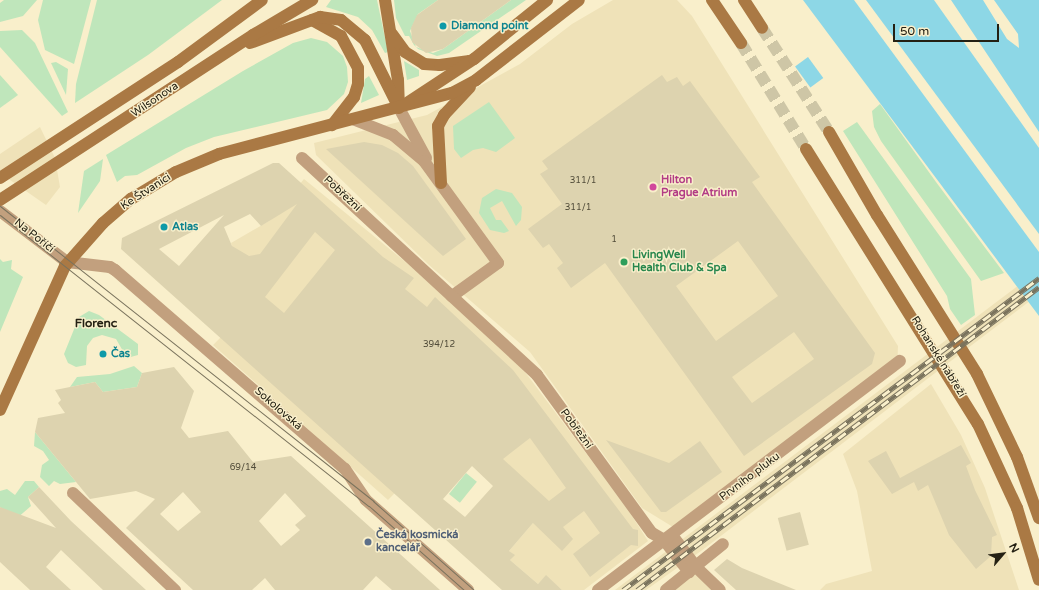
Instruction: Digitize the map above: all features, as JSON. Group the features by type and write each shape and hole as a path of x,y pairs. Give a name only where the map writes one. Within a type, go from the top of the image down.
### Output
{"main road":[{"path":"228,27 250,0"},
{"name":"Wilsonova","path":"0,178 87,122 228,27 262,0"},
{"name":"Wilsonova","path":"0,200 97,139 226,52 312,0"},
{"path":"385,0 388,26 398,80 399,108"},
{"path":"399,108 474,59 547,0"},
{"path":"441,183 438,126 444,115 476,80 579,0"},
{"path":"712,0 741,43"},
{"path":"744,0 762,28"},
{"path":"226,52 312,20 335,18 358,32 370,48 399,108"},
{"path":"312,20 341,36 358,68 358,84 354,96 332,125"},
{"path":"388,26 399,45 417,61 440,65 474,59"},
{"name":"Ke Štvanici","path":"0,410 67,262 103,223 131,199 176,172 219,154 440,98 476,80"},
{"path":"829,132 876,216 980,380 1017,457 1039,518"},
{"name":"Rohanské nábřeží","path":"806,149 978,424 1017,508 1039,580"}],"street":[{"path":"399,108 441,183"},
{"path":"355,120 408,145 441,183 498,263 452,296"},
{"name":"Pobřežní","path":"302,158 537,375 652,533 668,538 693,569 720,590"},
{"name":"Na Poříčí","path":"0,210 67,262"},
{"name":"Sokolovská","path":"67,262 110,267 115,270 345,469 366,500 468,590"},
{"name":"Prvního pluku","path":"598,590 900,361"},
{"path":"73,493 175,590"},
{"path":"666,590 723,544"}],"shaded area":[{"path":"613,0 677,0 692,16 898,346 897,371 673,527 642,508 530,352 429,265 316,155 314,143 427,115 520,64 572,24"},
{"path":"40,127 55,158 60,187 46,205 0,173 0,154"},
{"path":"304,179 408,264 522,368 625,505 648,541 584,590 562,590 546,576 538,584 510,560 514,555 509,551 533,523 451,435 388,500 213,345 220,338 242,274 231,243 269,221"},
{"path":"1039,270 1039,294 701,551 646,590 615,590"},
{"path":"931,384 961,435 985,488 1019,590 820,590 826,584 872,571 857,491 843,454"},
{"path":"695,572 714,590 672,590"}],"green space":[{"path":"4,0 37,0 23,16 0,22 0,3"},
{"path":"43,0 91,0 74,64 45,50 38,20"},
{"path":"97,0 222,0 148,55 75,103 76,84"},
{"path":"331,0 377,0 388,52 385,53 372,30 358,17 326,7"},
{"path":"394,0 438,0 418,14 410,31 416,47 409,36 405,36 396,18"},
{"path":"511,0 526,0 449,53 437,56 416,47 433,53 443,49"},
{"path":"22,30 35,43 68,112 62,116 0,47 0,31"},
{"path":"311,38 327,42 343,56 347,67 348,82 344,94 327,110 214,137 186,148 137,175 125,176 117,182 106,155 243,71 293,43"},
{"path":"404,61 419,70 419,76 407,80"},
{"path":"56,62 68,69 66,95 51,63"},
{"path":"0,75 18,95 0,108"},
{"path":"369,76 379,95 361,103 365,79"},
{"path":"489,102 515,138 496,152 483,148 473,150 461,158 454,149 453,126"},
{"path":"880,104 1004,273 981,281 881,141 874,127 872,111"},
{"path":"857,122 971,279 975,315 961,325 950,309 947,296 843,131"},
{"path":"103,159 100,181 78,213 84,171"},
{"path":"496,189 512,193 522,207 521,220 516,226 502,201 490,208 496,220 501,220 509,231 504,233 490,230 479,213 482,198"},
{"path":"0,259 3,262 12,260 11,269 23,277 0,332"},
{"path":"89,311 99,315 138,344 138,355 127,358 116,339 102,335 93,338 87,346 86,365 76,367 68,363 64,354 79,317"},
{"path":"134,366 142,373 137,387 103,392 95,382 70,387 77,377 110,374"},
{"path":"35,432 76,482 60,484 54,481 49,486 40,477 42,465 49,460 43,451 34,446"},
{"path":"466,473 477,482 460,503 449,494"},
{"path":"25,481 34,481 39,487 28,497 31,506 16,519 0,507 0,491 7,489 15,495"}],"water":[{"path":"803,0 854,0 1039,252 1039,316"},
{"path":"866,0 934,0 1039,148 1039,234"},
{"path":"951,0 983,0 1007,39 1019,48 1018,34 994,0 1039,0 1039,132"},
{"path":"808,57 823,78 810,87 795,66"}],"building":[{"name":"Diamond point","path":"438,0 511,0 443,49 426,53 412,42 411,28 417,15"},
{"path":"662,75 667,82 677,77 683,86 690,81 760,177 752,182 875,353 872,364 744,456 605,263 571,288 557,268 563,263 549,244 543,248 528,229 562,204 540,174 548,169 542,161","holes":["738,241 778,296 716,341 676,286","794,332 814,359 752,403 732,377"]},
{"path":"364,142 382,145 398,153 413,166 466,239 443,256 326,149"},
{"path":"273,163 279,163 383,257 414,278 405,289 427,307 435,297 513,370 633,529 638,530 638,546 631,545 590,577 573,554 600,533 584,511 563,527 573,539 562,551 533,523 509,551 515,555 510,560 538,584 546,575 562,590 502,590 121,249 122,238","holes":["297,204 260,254 249,256 232,246 224,227 250,214 261,226","224,215 179,266 159,249","315,232 335,250 284,313 265,297","530,438 566,488 549,501 503,459","472,466 493,486 465,517 443,499"]},
{"path":"174,367 194,391 181,428 189,438 228,431 253,462 291,456 440,590 392,590 376,576 363,590 275,590 265,578 252,590 193,590 126,528 155,499 136,491 90,499 35,432 38,418 65,413 58,403 61,400 55,390 95,382 103,392 137,387 142,373","holes":["183,492 201,512 178,531 160,514","285,493 306,516 295,525 300,530 281,546 259,521"]},
{"path":"606,440 669,463 700,441 722,472 666,512 661,512"},
{"path":"961,445 971,463 966,466 975,490 997,535 992,537 991,556 976,569 949,535 928,485 918,491 914,482 892,494 868,461 886,451 900,478"},
{"path":"39,487 71,521 146,590 103,590 61,550 46,567 71,590 30,590 0,562 0,507 56,528 28,497"},
{"path":"800,512 809,545 787,551 778,518"},
{"path":"727,559 742,568 796,590 736,590 714,570"}],"tunnel":[{"path":"762,28 829,132"},
{"path":"741,43 806,149"}],"tram line":[{"path":"0,206 373,501 474,590"},
{"path":"0,215 369,506 464,590"}],"railway":[{"path":"623,590 1039,278"},
{"path":"637,590 1039,287"}],"place":[{"name":"Diamond point","path":"443,26"},
{"name":"Hilton Prague Atrium","path":"653,187"},
{"name":"Atlas","path":"164,227"},
{"name":"LivingWell Health Club & Spa","path":"624,262"},
{"name":"Čas","path":"103,354"},
{"name":"Česká kosmická kancelář","path":"368,542"}],"district":[{"name":"Florenc","path":"96,324"}]}
